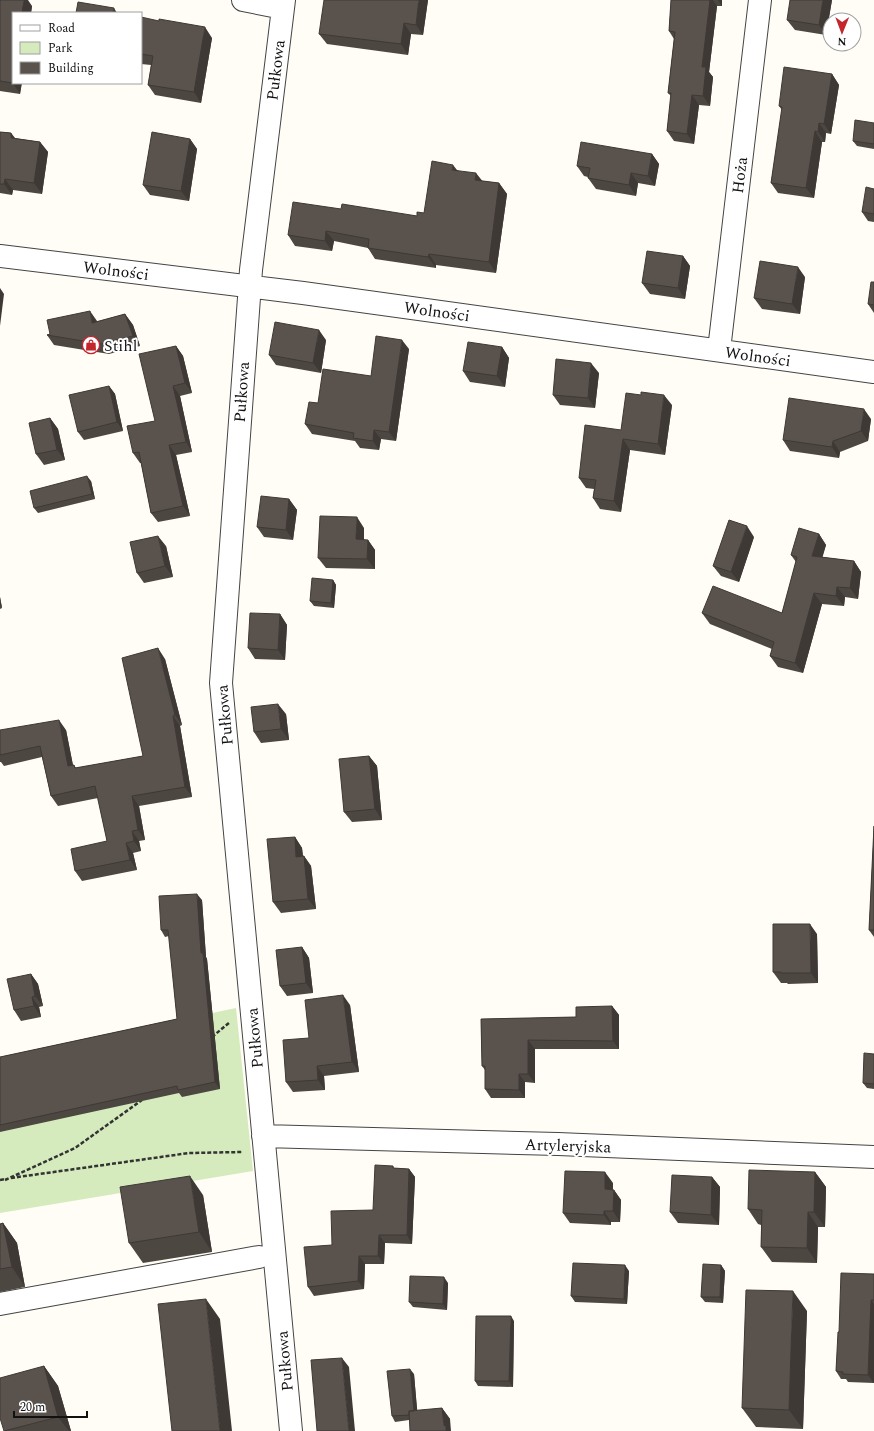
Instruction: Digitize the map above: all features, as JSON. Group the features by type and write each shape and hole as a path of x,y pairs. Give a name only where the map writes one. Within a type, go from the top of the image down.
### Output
{"street":[{"path":"243,0 284,4"},
{"name":"Hoża","path":"719,350 760,0"},
{"name":"Pułkowa","path":"284,4 250,286 221,683 290,1431"},
{"name":"Wolności","path":"0,256 250,286 874,372"},
{"name":"Artyleryjska","path":"264,1144 550,1144 874,1157"},
{"path":"0,1304 259,1257"}],"path":[{"path":"210,1039 231,1021"},
{"path":"5,1180 75,1148 145,1098"},
{"path":"0,1180 189,1153 264,1144"}],"green space":[{"path":"236,1008 253,1171 0,1213 0,1058"}],"building":[{"path":"0,0 24,0 22,12 12,12 12,83 0,81"},
{"path":"324,0 419,0 416,25 404,23 401,44 319,34"},
{"path":"671,0 710,0 702,67 706,67 703,96 692,95 687,134 667,131 671,93 668,93 675,32 669,31"},
{"path":"790,0 823,0 819,25 787,20"},
{"path":"78,2 114,8 113,12 76,12"},
{"path":"142,17 205,27 194,92 148,85 153,56 142,54"},
{"path":"784,67 832,74 824,124 819,123 818,132 815,131 806,188 771,183 782,107 779,106"},
{"path":"855,120 874,123 874,144 853,141"},
{"path":"0,132 11,133 11,138 40,142 34,183 5,179 4,184 0,184"},
{"path":"152,132 190,139 181,191 143,185"},
{"path":"581,142 652,154 648,176 631,173 629,185 588,178 590,168 577,166"},
{"path":"432,161 453,165 452,170 476,173 475,180 499,183 489,262 429,254 428,257 368,248 369,239 326,231 325,241 288,235 293,202 341,209 342,204 417,216 417,212 424,213"},
{"path":"866,187 874,189 874,214 862,212"},
{"path":"647,251 683,256 678,288 642,283"},
{"path":"760,261 798,267 792,304 754,298"},
{"path":"871,282 874,282 874,305 868,304"},
{"path":"90,311 92,323 125,314 133,336 101,344 47,335 50,334 47,320"},
{"path":"275,322 319,330 313,363 269,355"},
{"path":"376,336 402,340 389,432 374,430 373,441 353,438 354,433 305,424 309,402 318,403 323,369 371,376"},
{"path":"468,342 502,347 497,376 463,371"},
{"path":"176,346 185,383 173,386 186,442 169,445 183,506 151,513 139,452 133,453 127,426 155,421 139,354"},
{"path":"556,359 591,363 588,398 553,395"},
{"path":"109,386 117,422 78,432 69,395"},
{"path":"641,392 664,395 658,444 623,439 614,501 593,498 596,480 579,478 585,425 621,430 626,393 641,395"},
{"path":"789,398 864,409 861,431 833,441 832,447 783,440"},
{"path":"50,418 57,450 36,454 29,423"},
{"path":"87,476 92,494 34,508 30,491"},
{"path":"261,496 289,499 286,530 257,527"},
{"path":"320,516 357,517 356,539 368,540 367,559 318,558"},
{"path":"729,520 747,526 731,572 713,566"},
{"path":"799,528 819,534 812,556 854,561 850,588 837,587 836,596 814,593 795,663 770,656 774,642 702,613 713,586 782,613 797,557 791,555"},
{"path":"158,536 165,566 137,573 130,542"},
{"path":"312,578 333,580 331,603 310,601"},
{"path":"250,613 280,614 278,650 248,648"},
{"path":"158,648 175,715 173,716 185,787 132,796 138,830 132,831 134,841 126,843 130,860 75,871 71,849 107,841 95,786 51,796 40,746 0,755 0,730 59,720 68,766 74,765 75,768 143,756 122,658"},
{"path":"278,704 281,729 254,732 251,707"},
{"path":"369,756 375,809 344,812 339,759"},
{"path":"874,826 874,930 869,930"},
{"path":"295,837 296,857 304,856 308,899 273,902 267,839"},
{"path":"197,894 201,953 203,953 215,1082 178,1090 177,1086 0,1125 0,1057 177,1019 168,930 161,930 159,896"},
{"path":"773,924 810,924 811,973 773,972"},
{"path":"302,947 306,983 280,986 276,950"},
{"path":"31,974 35,996 32,997 34,1006 14,1010 7,979"},
{"path":"343,995 352,1062 317,1066 318,1080 286,1082 283,1040 309,1038 305,1000"},
{"path":"612,1006 613,1041 528,1040 528,1074 519,1074 519,1090 485,1089 485,1066 482,1066 481,1019 576,1017 576,1007"},
{"path":"864,1053 874,1054 874,1084 863,1083"},
{"path":"375,1165 409,1169 407,1235 379,1235 378,1256 359,1256 358,1281 308,1287 304,1247 332,1245 331,1211 373,1210"},
{"path":"749,1170 815,1172 814,1212 808,1212 807,1248 761,1247 762,1210 748,1209"},
{"path":"565,1171 605,1172 605,1189 614,1190 613,1211 604,1211 604,1215 563,1213"},
{"path":"672,1175 712,1177 711,1215 670,1212"},
{"path":"190,1176 199,1232 129,1243 120,1187"},
{"path":"3,1223 12,1267 0,1269 0,1224"},
{"path":"573,1263 625,1265 624,1299 571,1296"},
{"path":"703,1264 721,1265 720,1297 701,1297"},
{"path":"841,1273 874,1274 874,1300 871,1300 868,1375 843,1374 843,1372 836,1371"},
{"path":"410,1276 444,1277 443,1304 409,1302"},
{"path":"746,1290 793,1291 789,1410 742,1408"},
{"path":"206,1299 220,1431 172,1431 158,1304"},
{"path":"476,1316 511,1316 509,1381 475,1381"},
{"path":"342,1358 349,1431 317,1431 311,1360"},
{"path":"44,1366 58,1417 4,1431 0,1418 0,1378"},
{"path":"410,1369 414,1411 409,1411 409,1415 392,1416 387,1371"},
{"path":"442,1408 446,1431 410,1431 409,1411"}],"place":[{"name":"Stihl","path":"91,345"}]}
